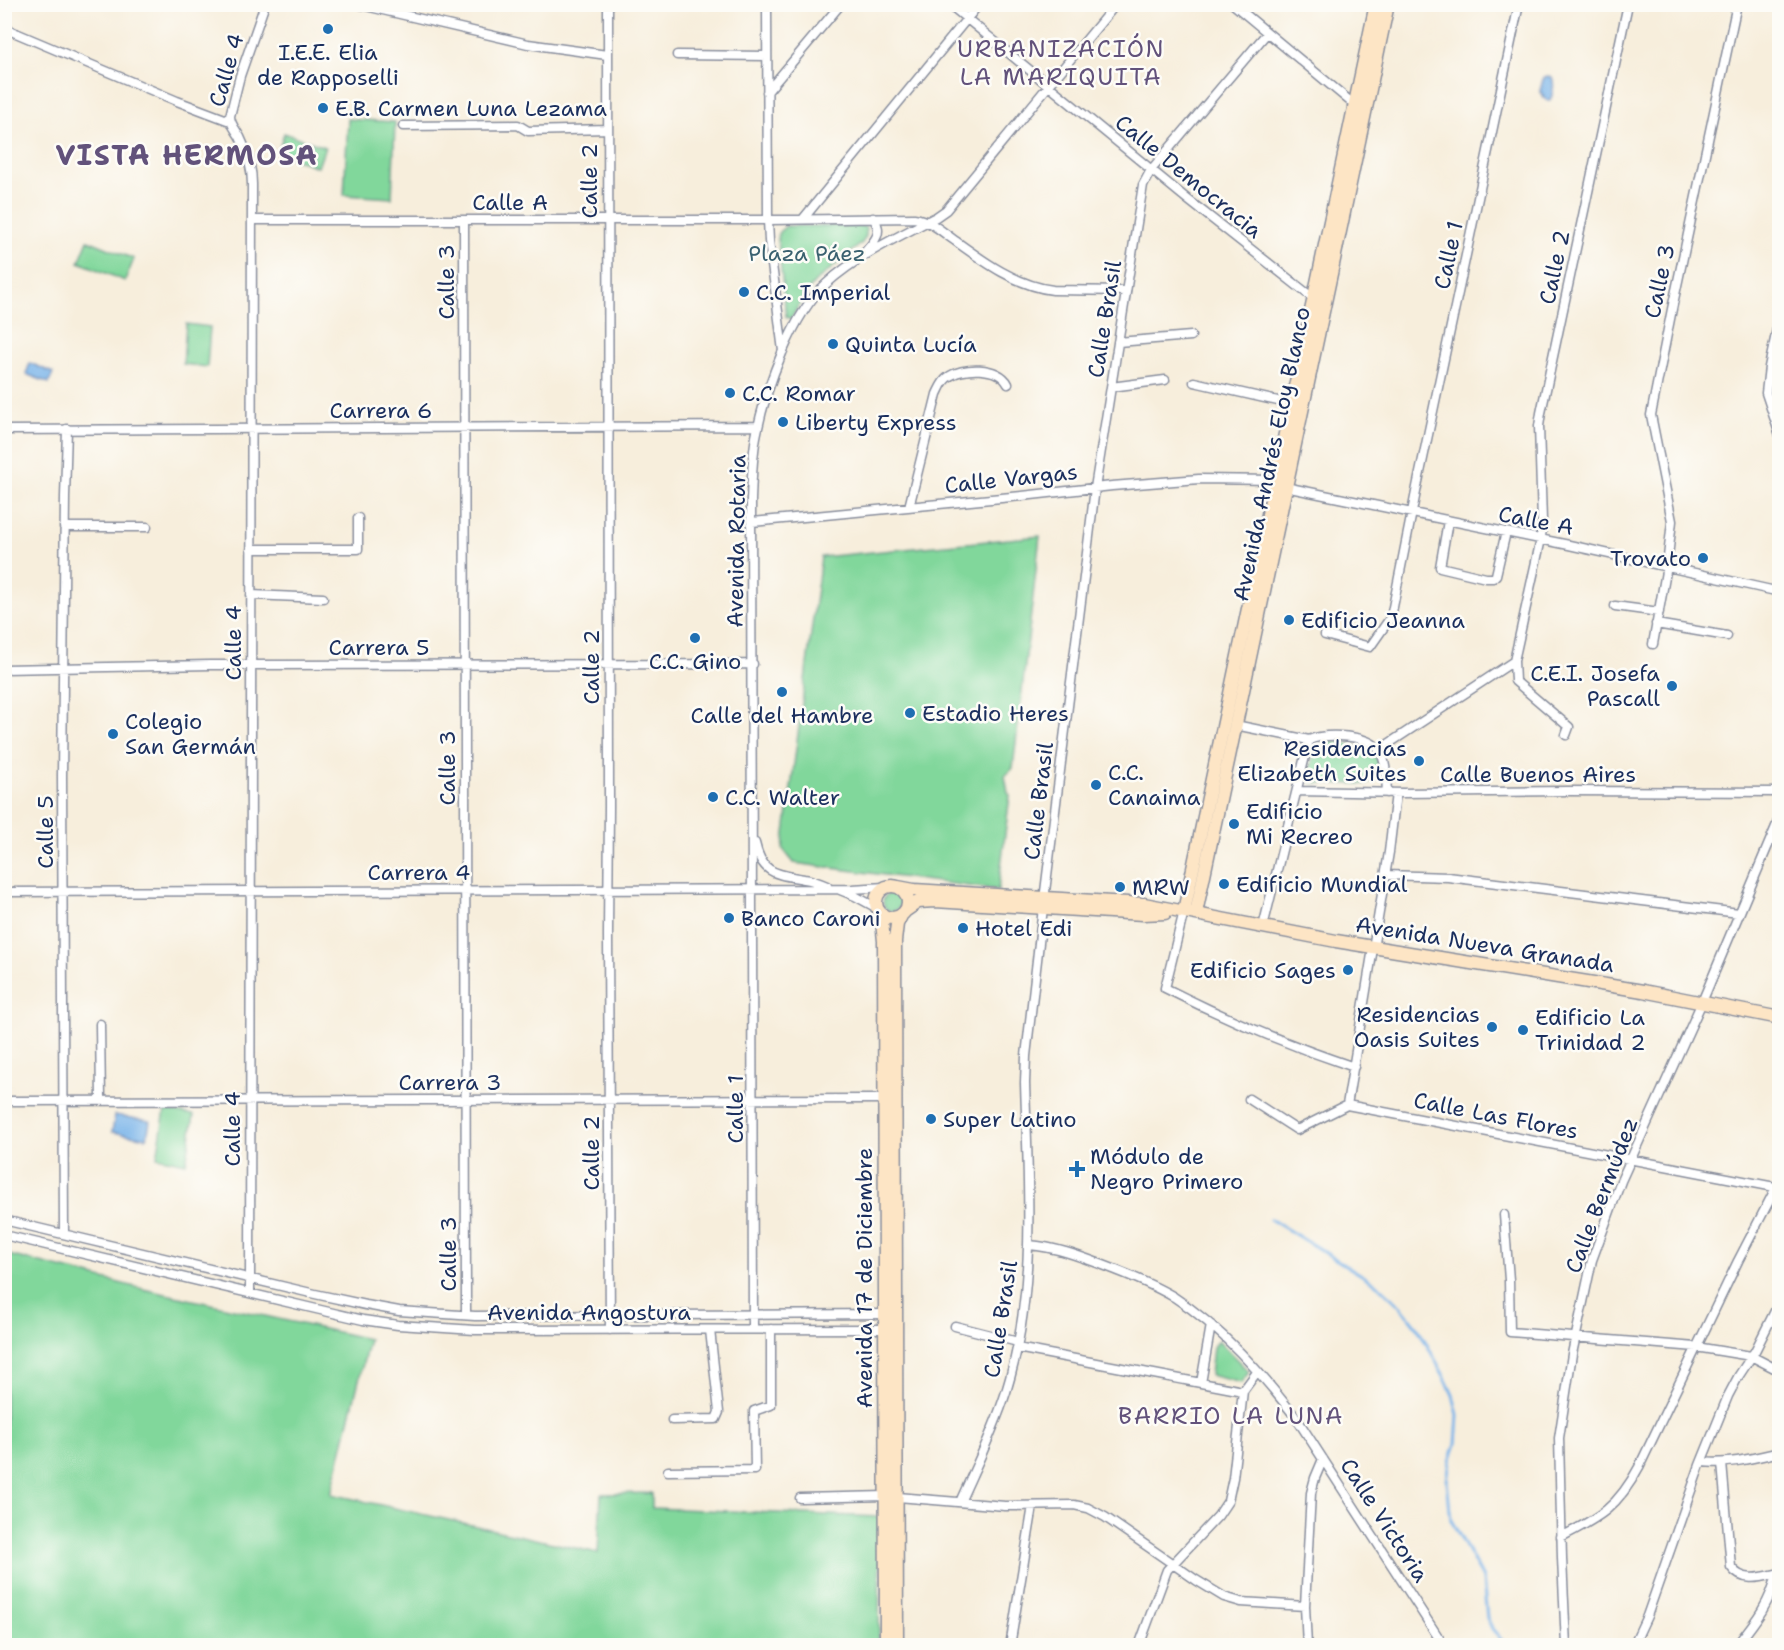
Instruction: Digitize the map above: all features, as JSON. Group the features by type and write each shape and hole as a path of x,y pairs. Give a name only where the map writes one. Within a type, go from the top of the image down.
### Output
{"street":[{"name":"Calle 4","path":"250,1293 252,173 250,160 230,121 231,108 240,76 265,4"},
{"path":"357,4 528,44 608,55"},
{"name":"Calle 2","path":"608,4 610,1330"},
{"name":"Avenida Rotaria","path":"752,888 753,466 758,426 783,353 768,220 767,4"},
{"path":"767,92 841,4"},
{"name":"Calle Democracia","path":"949,4 1151,170 1319,302"},
{"path":"804,219 979,4"},
{"path":"783,353 798,322 814,297 837,274 861,257 946,210 1116,4"},
{"path":"1233,4 1365,113"},
{"name":"Avenida Andrés Eloy Blanco","path":"1190,912 1235,725 1280,484 1291,404 1319,302 1354,105 1376,4"},
{"name":"Avenida Andrés Eloy Blanco","path":"1190,912 1319,302 1365,113 1388,4"},
{"name":"Calle 1","path":"1325,635 1370,647 1391,617 1520,4"},
{"name":"Calle 2","path":"1514,661 1541,539 1539,426 1628,4"},
{"name":"Calle 3","path":"1653,644 1667,566 1671,521 1651,415 1737,4"},
{"path":"4,28 230,121"},
{"name":"Calle Brasil","path":"960,1502 1002,1405 1017,1345 1026,1292 1029,1245 1025,1075 1043,903 1095,488 1143,185 1151,170 1267,33"},
{"path":"677,55 767,56"},
{"path":"403,126 518,125 528,131 607,129"},
{"path":"861,257 874,242 878,233 878,225 873,218"},
{"name":"Calle A","path":"252,220 914,218 928,221"},
{"name":"Calle 3","path":"464,220 466,1315"},
{"path":"928,221 975,254 1024,283 1053,290 1126,291"},
{"path":"1779,315 1766,386 1767,398 1779,435"},
{"path":"1118,342 1191,336"},
{"path":"909,507 938,394 945,380 955,373 964,371 989,371 1002,377 1008,384"},
{"path":"1111,387 1165,380"},
{"path":"1194,382 1291,404"},
{"name":"Carrera 6","path":"4,430 758,426"},
{"name":"Calle 5","path":"64,1234 63,668 67,429"},
{"name":"Calle Vargas","path":"752,522 1199,479 1280,484"},
{"name":"Calle A","path":"1280,484 1779,592"},
{"path":"251,549 358,549 358,518"},
{"path":"1448,520 1440,567 1486,578 1493,578 1496,575 1506,532"},
{"path":"64,527 147,527"},
{"path":"251,595 323,598"},
{"path":"1615,606 1659,612"},
{"path":"1656,624 1727,636"},
{"path":"1514,661 1515,681 1569,728 1566,735"},
{"path":"1379,750 1514,661"},
{"name":"Carrera 5","path":"4,669 251,665 753,664"},
{"path":"1235,725 1309,740 1340,736 1369,742 1379,750 1384,760 1392,793 1386,875 1347,1105 1297,1130 1249,1099"},
{"path":"1263,927 1309,740"},
{"name":"Calle Buenos Aires","path":"1296,791 1392,793 1779,792"},
{"name":"Calle Bermúdez","path":"1566,1646 1559,1438 1575,1337 1592,1260 1631,1159 1702,1002 1779,817"},
{"name":"Avenida Rotaria","path":"753,832 760,860 771,872 815,881 834,888"},
{"path":"1386,875 1459,878 1739,913"},
{"path":"891,887 906,895 908,903 903,913 890,918 878,910 876,900 877,896 891,887"},
{"name":"Avenida Nueva Granada","path":"891,887 1043,903"},
{"name":"Carrera 4","path":"4,892 891,887"},
{"name":"Calle 1","path":"752,888 753,1329"},
{"name":"Carrera 4","path":"834,888 855,896 878,910"},
{"name":"Avenida Nueva Granada","path":"903,913 918,902 929,901 1144,904 1373,947 1702,1002 1779,1018"},
{"name":"Avenida 17 de Diciembre","path":"878,910 884,941 890,1098 891,1496 886,1646"},
{"path":"1190,912 1165,987 1252,1029 1354,1067"},
{"name":"Avenida 17 de Diciembre","path":"890,1098 895,941 897,924 903,913"},
{"path":"100,1024 101,1100"},
{"name":"Carrera 3","path":"4,1101 890,1098"},
{"name":"Calle Las Flores","path":"1347,1105 1778,1185"},
{"path":"1561,1537 1602,1514 1628,1487 1778,1185"},
{"path":"1504,1215 1510,1332 1696,1347 1751,1356 1779,1371"},
{"name":"Avenida Angostura","path":"4,1220 374,1307 417,1312 466,1315 610,1316 891,1314"},
{"name":"Avenida Angostura","path":"4,1234 363,1320 406,1326 475,1330 891,1329"},
{"name":"Calle Victoria","path":"1029,1245 1056,1248 1137,1279 1173,1296 1211,1325 1257,1372 1297,1419 1444,1646"},
{"path":"1633,1646 1647,1616 1702,1461 1734,1385 1779,1301"},
{"path":"1200,1383 1211,1325"},
{"path":"955,1326 1017,1345 1243,1391"},
{"path":"668,1471 754,1470 754,1412 771,1405 771,1329"},
{"path":"672,1420 716,1419 719,1412 710,1330"},
{"path":"1139,1646 1164,1576 1173,1563 1218,1516 1228,1501 1233,1478 1243,1391 1257,1372"},
{"path":"1702,1461 1722,1463 1779,1452"},
{"path":"1307,1646 1305,1606 1311,1493 1323,1459"},
{"path":"1722,1463 1731,1567 1738,1574 1749,1579 1778,1574 1761,1614 1736,1646"},
{"path":"800,1498 891,1496 1005,1506 1074,1505 1093,1509 1213,1591 1232,1600 1305,1606"},
{"name":"Avenida 17 de Diciembre","path":"891,1496 897,1646"},
{"path":"1011,1646 1033,1506"}],"green space":[{"path":"348,119 395,122 392,198 344,195"},
{"path":"284,133 325,147 318,167 278,153"},
{"name":"Plaza Páez","path":"786,226 863,226 866,228 866,236 862,243 815,282 805,294 791,319 786,317 778,240 779,232"},
{"path":"88,240 134,259 125,281 79,262"},
{"path":"186,324 210,327 207,367 183,364"},
{"name":"Estadio Heres","path":"1040,536 1013,768 1005,776 1010,795 998,890 794,863 783,849 821,557"},
{"path":"1332,741 1354,745 1375,756 1379,770 1375,779 1366,784 1309,781 1314,755 1321,745"},
{"path":"892,893 900,898 901,902 896,910 892,911 884,906 883,902 888,894"},
{"path":"165,1110 194,1115 186,1163 157,1157"},
{"path":"5,1254 143,1289 369,1339 331,1494 598,1553 601,1494 652,1493 652,1508 880,1517 879,1645 5,1646"},
{"path":"1218,1340 1249,1372 1241,1383 1210,1375 1213,1347"}],"water":[{"path":"1547,76 1552,77 1553,83 1549,101 1540,91 1543,79"},
{"path":"30,363 53,373 49,383 26,374"},
{"path":"115,1115 150,1121 147,1138 112,1132"}],"waterway":[{"path":"1270,1219 1378,1285 1400,1306 1419,1330 1453,1395 1458,1415 1456,1444 1450,1461 1447,1481 1451,1520 1483,1578 1487,1618 1493,1631 1507,1646"}],"place":[{"name":"I.E.E. Elia de Rapposelli","path":"328,29"},
{"name":"E.B. Carmen Luna Lezama","path":"323,108"},
{"name":"C.C. Imperial","path":"744,292"},
{"name":"Quinta Lucía","path":"833,344"},
{"name":"C.C. Romar","path":"730,393"},
{"name":"Liberty Express","path":"783,422"},
{"name":"Trovato","path":"1703,558"},
{"name":"Edificio Jeanna","path":"1289,620"},
{"name":"C.C. Gino","path":"695,638"},
{"name":"C.E.I. Josefa Pascall","path":"1672,686"},
{"name":"Calle del Hambre","path":"782,692"},
{"name":"Estadio Heres","path":"910,713"},
{"name":"Colegio San Germán","path":"113,734"},
{"name":"Residencias Elizabeth Suites","path":"1419,761"},
{"name":"C.C. Canaima","path":"1096,785"},
{"name":"C.C. Walter","path":"713,797"},
{"name":"Edificio Mi Recreo","path":"1234,824"},
{"name":"Edificio Mundial","path":"1224,884"},
{"name":"MRW","path":"1120,887"},
{"name":"Banco Caroni","path":"729,918"},
{"name":"Hotel Edi","path":"963,928"},
{"name":"Edificio Sages","path":"1348,970"},
{"name":"Residencias Oasis Suites","path":"1492,1027"},
{"name":"Edificio La Trinidad 2","path":"1523,1030"},
{"name":"Super Latino","path":"931,1119"},
{"name":"Módulo de Negro Primero","path":"1077,1169"}],"district":[{"name":"URBANIZACIÓN LA MARIQUITA","path":"1061,63"},
{"name":"VISTA HERMOSA","path":"187,155"},
{"name":"BARRIO LA LUNA","path":"1231,1416"}]}
